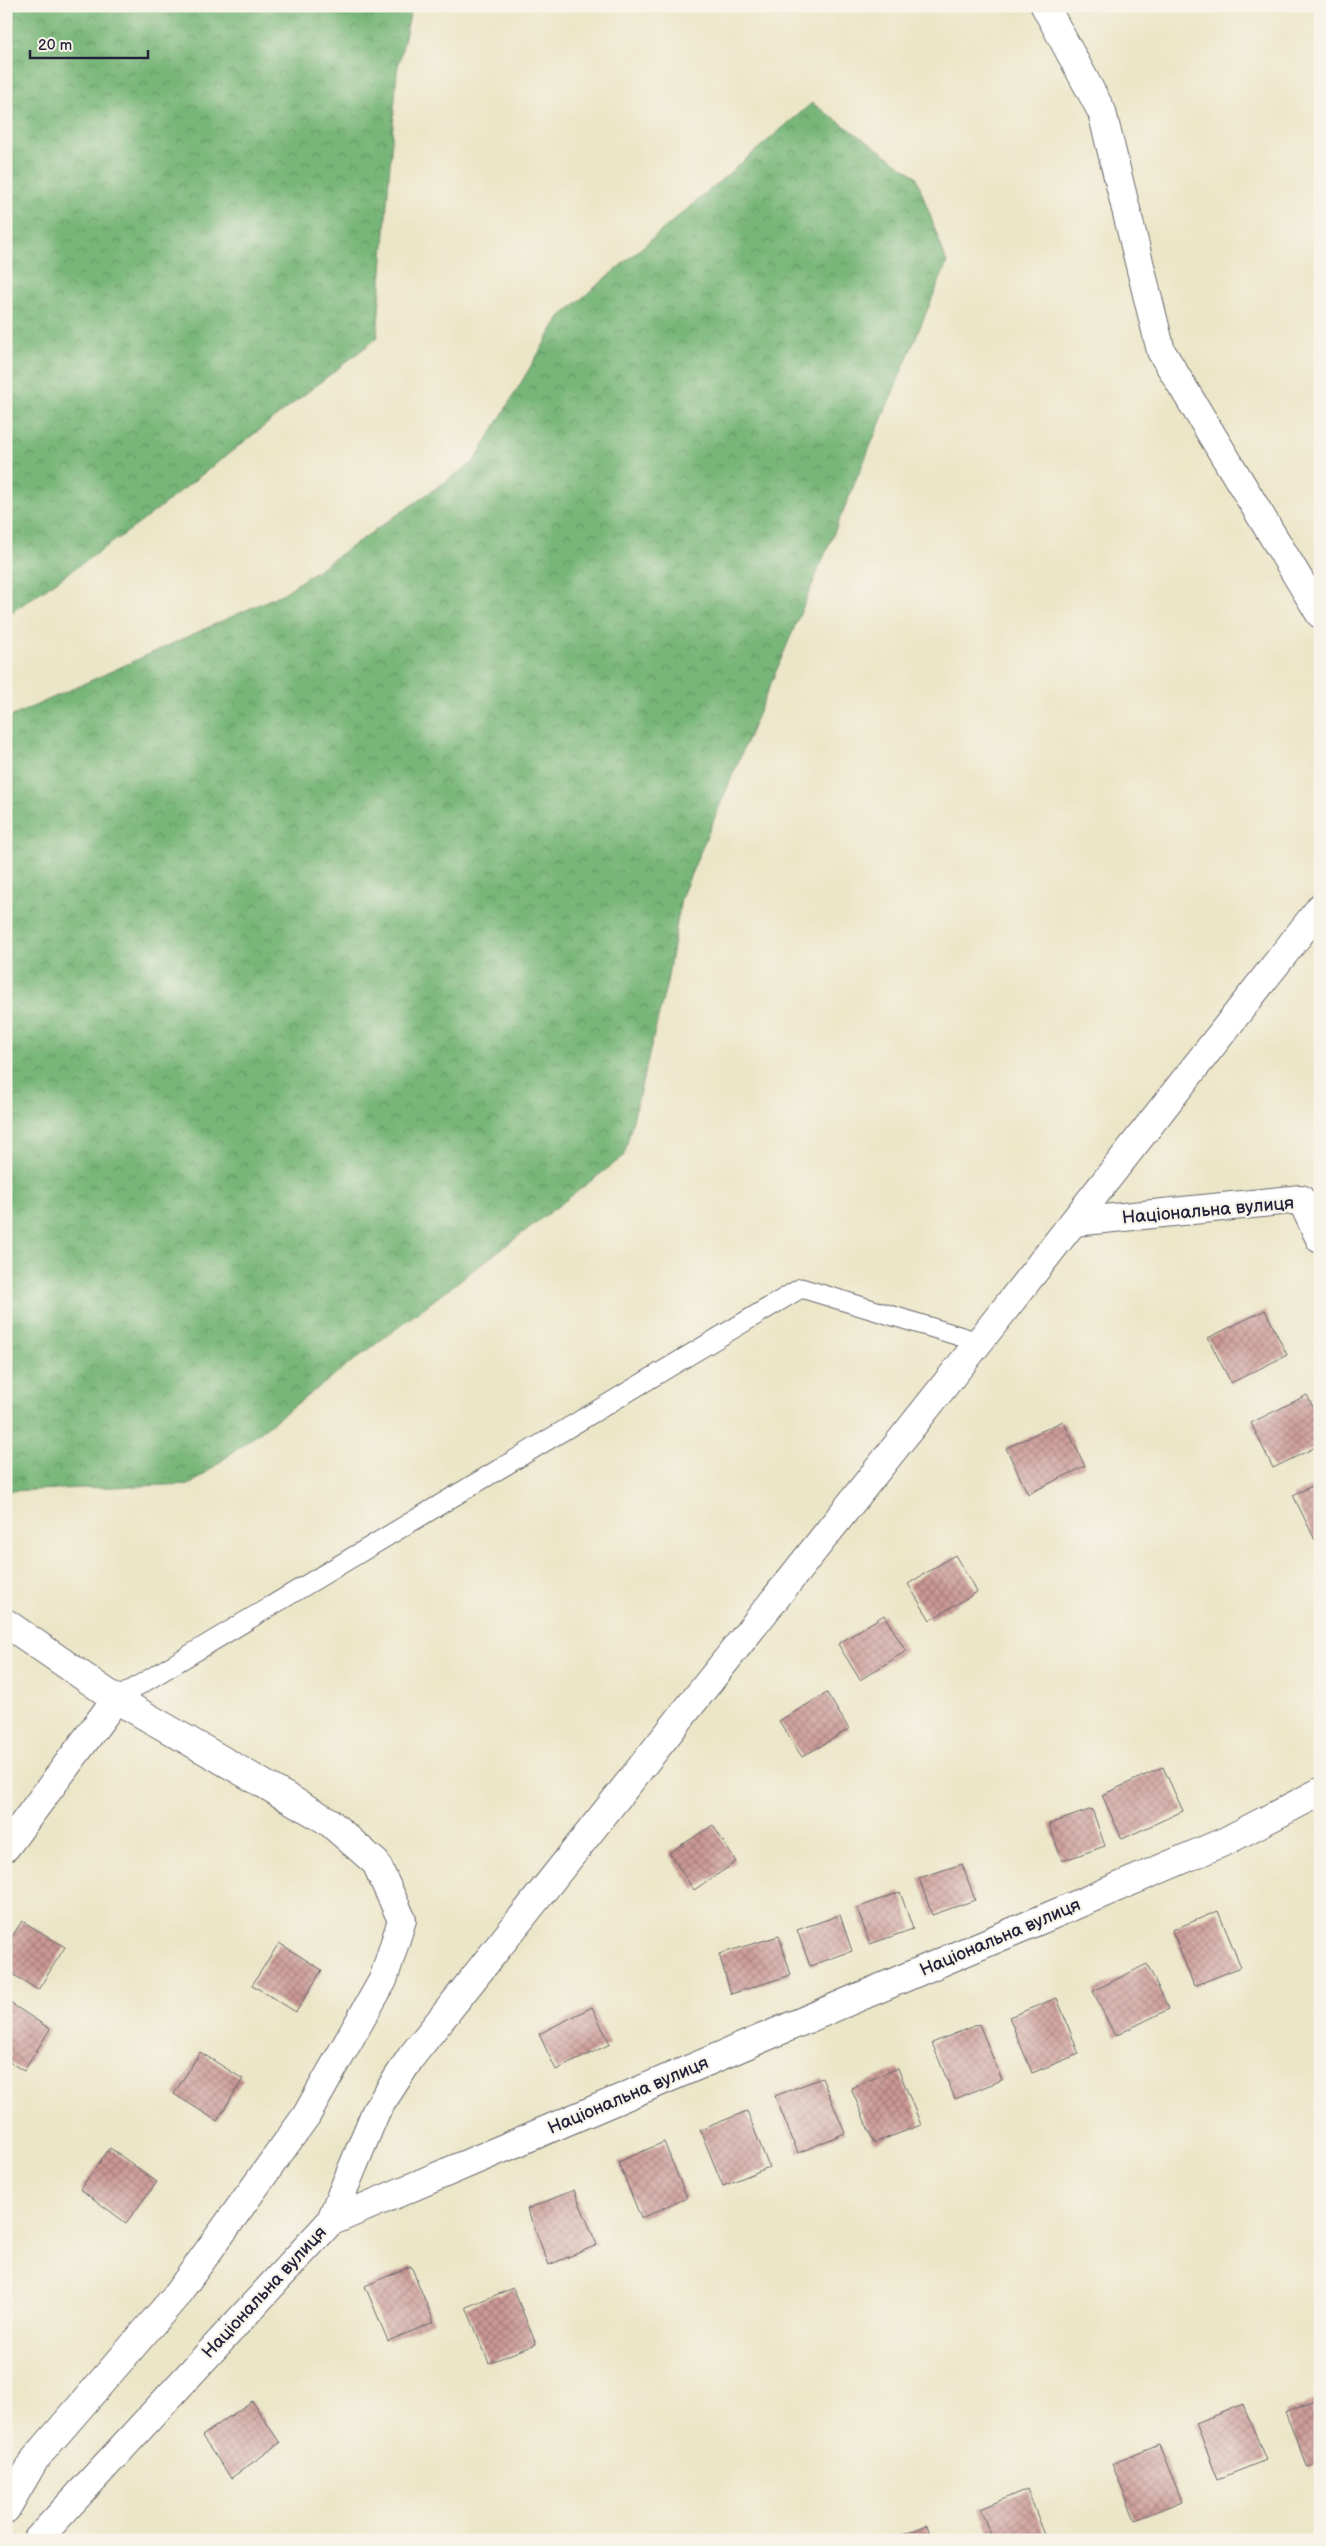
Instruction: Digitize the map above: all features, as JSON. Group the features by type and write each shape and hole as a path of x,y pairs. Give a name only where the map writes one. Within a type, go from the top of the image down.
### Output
{"street":[{"path":"1045,6 1102,112 1161,352 1320,614"},
{"path":"330,2222 376,2111 410,2057 979,1342 1320,908"},
{"name":"Національна вулиця","path":"1074,1222 1301,1199 1320,1239"},
{"path":"6,1623 116,1699 328,1821 376,1863 402,1920 384,1980 306,2116 175,2297 35,2459 6,2509"},
{"path":"6,1847 116,1699"},
{"name":"Національна вулиця","path":"37,2540 330,2222 1226,1841 1320,1792"}],"lane":[{"path":"116,1699 801,1288 979,1342"}],"green space":[{"path":"6,6 412,6 397,71 377,338 136,526 6,616"},
{"path":"812,103 916,176 947,263 681,898 667,982 624,1156 191,1484 6,1491 6,719 284,593 474,462 560,317"}],"building":[{"path":"1265,1310 1287,1355 1231,1383 1208,1338"},
{"path":"1307,1395 1320,1421 1320,1445 1273,1468 1251,1423"},
{"path":"1063,1421 1085,1466 1028,1494 1006,1448"},
{"path":"1320,1482 1320,1538 1315,1540 1293,1495"},
{"path":"955,1555 977,1592 930,1620 908,1584"},
{"path":"884,1615 906,1651 860,1680 838,1644"},
{"path":"827,1693 849,1729 802,1757 779,1721"},
{"path":"1163,1767 1183,1811 1122,1839 1102,1795"},
{"path":"1092,1809 1105,1846 1062,1861 1049,1824"},
{"path":"713,1825 736,1862 694,1890 669,1853"},
{"path":"962,1864 975,1900 932,1915 919,1878"},
{"path":"900,1892 913,1929 870,1944 857,1908"},
{"path":"1218,1911 1241,1967 1194,1986 1172,1930"},
{"path":"840,1915 852,1951 810,1966 797,1930"},
{"path":"22,1921 65,1947 38,1990 6,1970 6,1946"},
{"path":"779,1936 791,1975 731,1994 719,1954"},
{"path":"279,1943 322,1970 296,2012 252,1985"},
{"path":"1147,1964 1169,2009 1115,2036 1093,1991"},
{"path":"1057,1998 1079,2054 1032,2073 1009,2017"},
{"path":"7,2001 50,2029 24,2071 6,2060"},
{"path":"592,2007 610,2044 556,2070 539,2034"},
{"path":"979,2024 1002,2080 955,2099 932,2043"},
{"path":"200,2052 243,2079 217,2121 174,2094"},
{"path":"898,2068 921,2125 874,2143 851,2088"},
{"path":"822,2078 845,2133 798,2153 775,2096"},
{"path":"747,2111 769,2167 723,2186 700,2130"},
{"path":"664,2142 687,2198 641,2218 618,2162"},
{"path":"110,2148 157,2182 126,2223 80,2189"},
{"path":"574,2190 597,2245 549,2265 527,2209"},
{"path":"411,2266 434,2322 388,2341 365,2286"},
{"path":"513,2288 536,2344 489,2363 466,2307"},
{"path":"1320,2398 1320,2463 1308,2468 1285,2412"},
{"path":"252,2401 280,2443 231,2478 202,2436"},
{"path":"1243,2404 1266,2460 1218,2479 1196,2423"},
{"path":"1159,2445 1182,2501 1135,2520 1112,2464"},
{"path":"1027,2489 1047,2540 993,2540 980,2509"},
{"path":"927,2525 932,2540 891,2540"}]}
